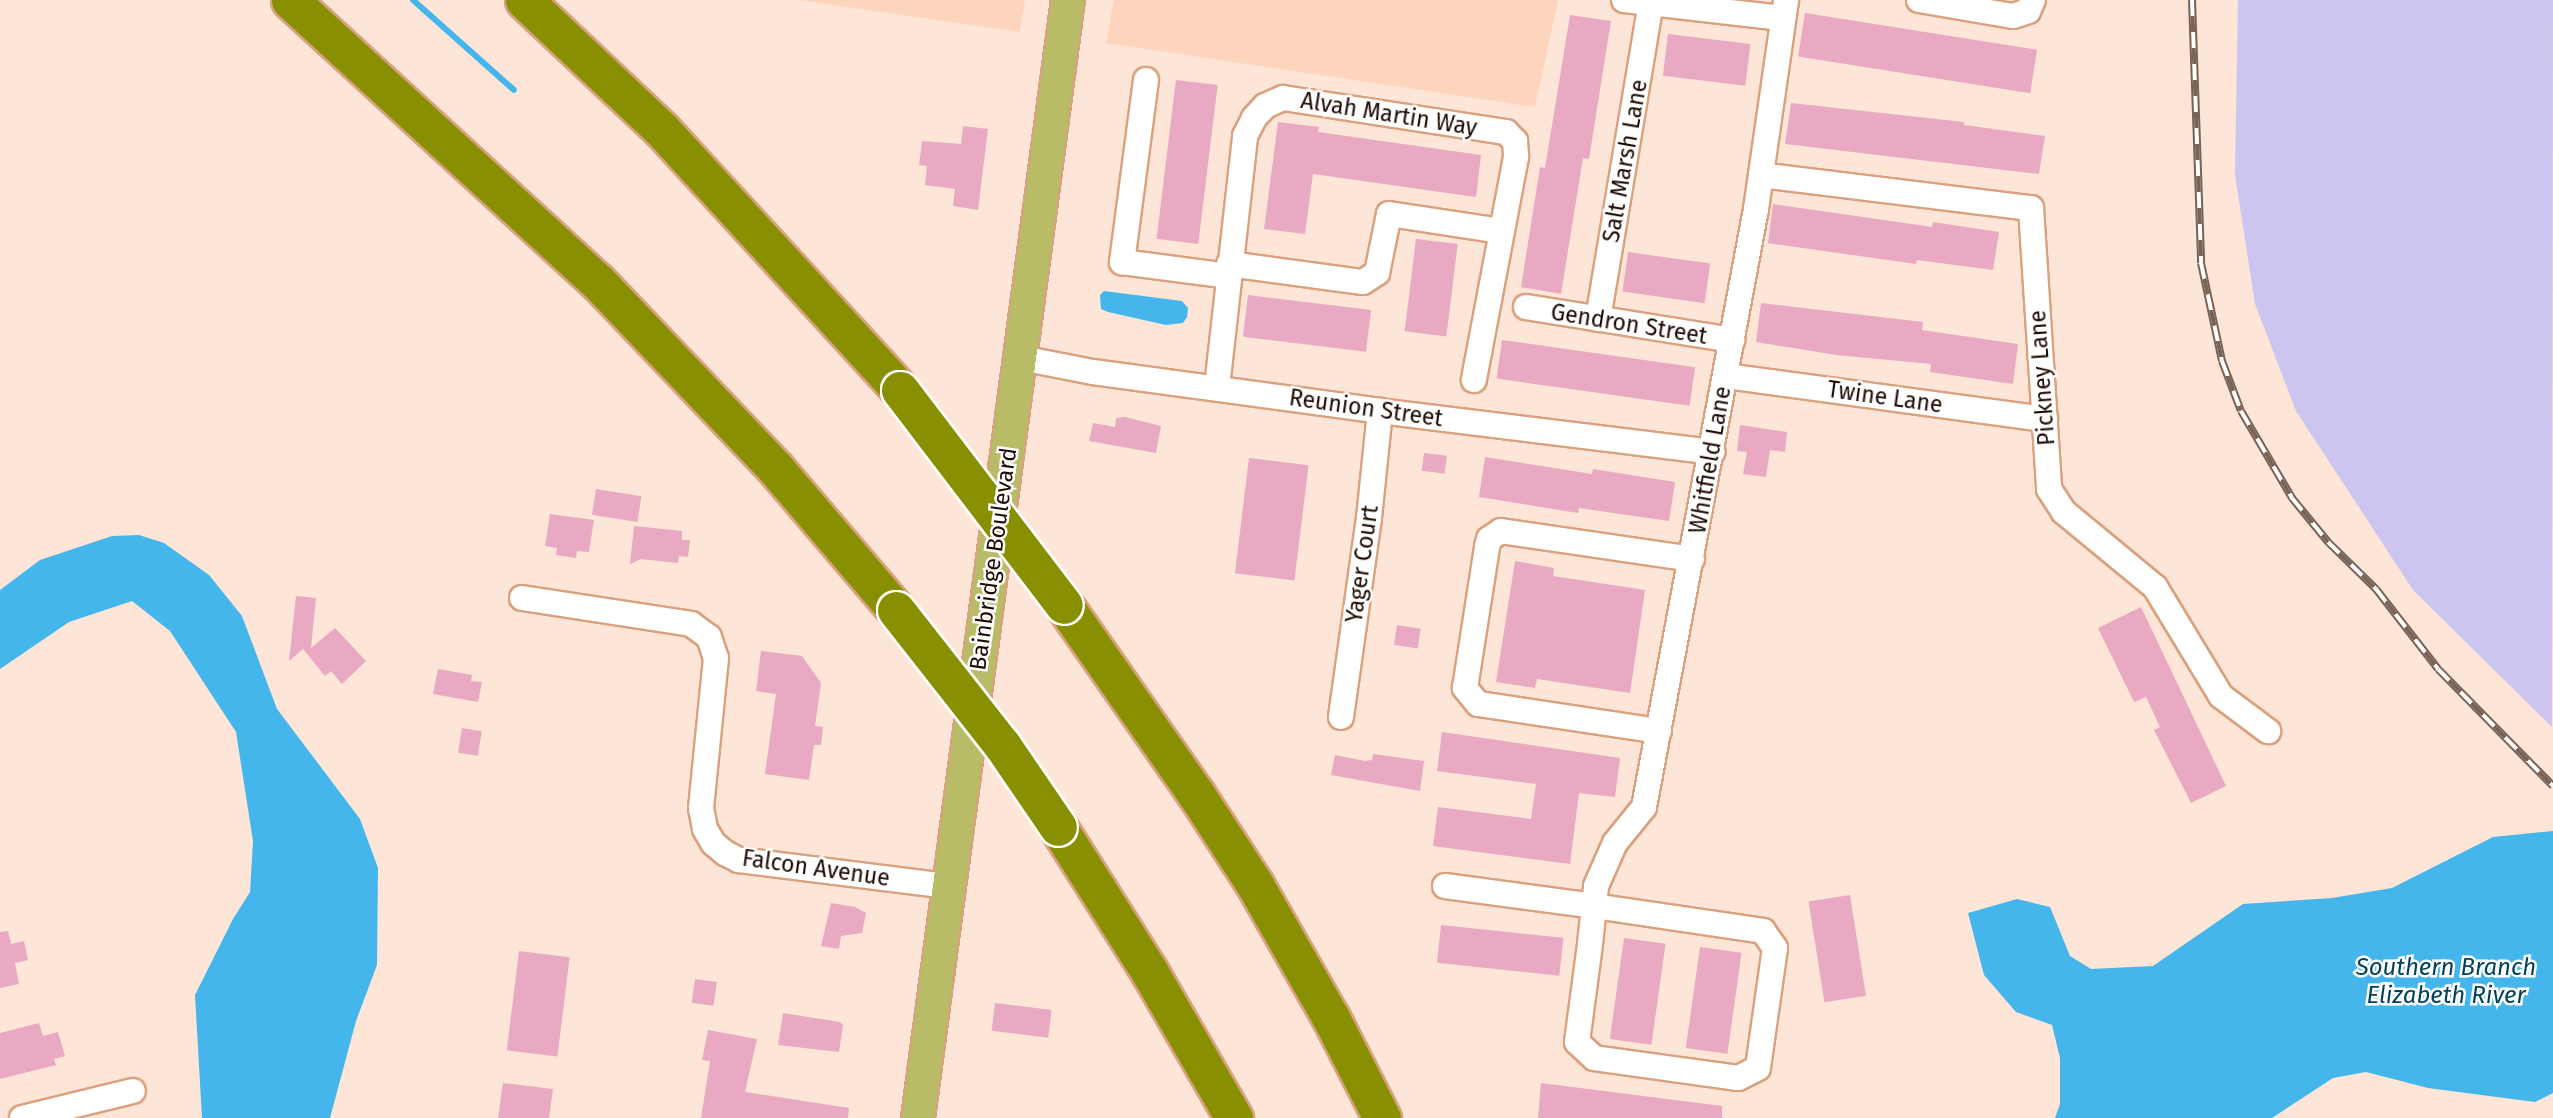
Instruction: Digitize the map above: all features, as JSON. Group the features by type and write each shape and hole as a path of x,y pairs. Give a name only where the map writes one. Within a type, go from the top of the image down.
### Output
{"highway":[{"path":"290,0 597,281 776,470 896,610 1002,745 1058,827 1149,971 1234,1118"},
{"path":"524,0 662,130 900,390 1064,605 1196,794 1255,885 1331,1018 1382,1118"}],"main road":[{"name":"Bainbridge Boulevard","path":"918,1118 1068,0"}],"street":[{"path":"1624,0 1784,9"},
{"path":"1919,0 2013,16 2028,11 2033,0"},
{"name":"Salt Marsh Lane","path":"1598,319 1651,3"},
{"name":"Whitfield Lane","path":"1594,906 1763,932 1775,948 1758,1068 1738,1078 1594,1058 1577,1042 1596,887 1615,843 1644,807 1726,376 1761,175 1784,9"},
{"path":"1146,80 1122,262 1363,282 1377,273 1389,214 1502,231"},
{"name":"Alvah Martin Way","path":"1217,387 1245,136 1254,118 1265,106 1283,98 1506,132 1515,141 1516,157 1474,380"},
{"name":"Pickney Lane","path":"1761,175 2031,208 2049,489 2056,503 2155,587 2221,696 2269,731"},
{"name":"Gendron Street","path":"1526,307 1732,340"},
{"name":"Reunion Street","path":"1021,358 1093,372 1712,452"},
{"name":"Twine Lane","path":"1726,376 2045,419"},
{"name":"Yager Court","path":"1341,717 1369,518 1380,411"},
{"path":"1659,731 1478,705 1465,688 1487,547 1489,540 1501,531 1692,559"},
{"name":"Falcon Avenue","path":"523,597 691,624 709,637 716,658 701,808 705,829 725,853 739,860 948,886"},
{"path":"1445,886 1594,906"},
{"path":"22,1118 132,1091"}],"shaded area":[{"path":"799,0 1025,0 1020,32"},
{"path":"1114,0 1558,0 1535,107 1106,43"},
{"path":"2238,0 2553,0 2552,727 2413,590 2296,411 2255,304 2235,175"}],"water":[{"path":"1104,291 1182,301 1188,308 1187,317 1183,323 1166,325 1108,312 1101,309 1100,295"},
{"path":"139,535 164,543 209,575 242,616 277,709 360,819 378,868 377,965 356,1021 330,1118 202,1118 195,995 233,919 250,892 253,841 236,732 170,631 132,601 69,622 0,669 0,590 40,560 112,536"},
{"name":"Southern Branch Elizabeth River","path":"2553,831 2553,1093 2535,1102 2428,1088 2366,1072 2333,1078 2272,1118 2055,1118 2060,1104 2060,1058 2052,1025 2016,1012 1984,975 1968,913 2017,899 2050,907 2070,956 2091,969 2153,966 2243,904 2332,898 2392,888 2493,837"}],"building":[{"path":"1805,13 2037,50 2030,93 1798,56"},
{"path":"1570,15 1611,21 1589,159 1583,158 1561,294 1521,287 1540,167 1545,168"},
{"path":"1668,34 1750,44 1745,86 1663,76"},
{"path":"1176,80 1218,85 1198,244 1157,239"},
{"path":"1791,103 1964,122 1964,125 2045,136 2039,174 1785,144"},
{"path":"1278,122 1319,127 1318,132 1481,155 1476,197 1313,174 1305,234 1264,229"},
{"path":"963,126 988,129 978,210 953,206 955,189 925,185 927,166 919,165 922,141 961,144"},
{"path":"1773,204 1932,227 1933,222 1999,232 1993,270 1917,260 1916,264 1768,243"},
{"path":"1416,239 1458,244 1446,336 1405,331"},
{"path":"1628,252 1710,264 1705,303 1622,292"},
{"path":"1248,295 1371,310 1366,352 1243,337"},
{"path":"1761,303 1923,322 1922,330 2018,344 2013,384 1930,372 1931,364 1836,355 1756,342"},
{"path":"1502,340 1695,367 1690,406 1497,379"},
{"path":"1125,417 1161,426 1156,453 1089,441 1093,423 1115,427 1116,418"},
{"path":"1740,425 1787,432 1785,452 1770,450 1766,477 1743,474 1747,452 1737,451"},
{"path":"1424,453 1447,456 1445,474 1422,471"},
{"path":"1485,457 1592,474 1593,469 1675,482 1669,521 1579,508 1578,513 1479,497"},
{"path":"1249,458 1309,465 1294,580 1235,573"},
{"path":"596,489 641,496 637,522 592,515"},
{"path":"550,514 594,520 589,552 577,551 576,558 556,555 557,548 545,546"},
{"path":"634,526 682,531 682,540 690,540 688,557 679,556 678,563 641,559 630,564"},
{"path":"1515,561 1554,568 1553,576 1645,590 1630,693 1537,679 1535,688 1496,682"},
{"path":"296,596 316,598 311,648 335,628 366,661 342,684 331,671 325,676 303,649 289,661"},
{"path":"2141,607 2226,786 2191,803 2154,730 2160,727 2146,697 2134,702 2098,628"},
{"path":"1397,625 1421,629 1418,649 1394,645"},
{"path":"761,651 802,656 821,683 815,726 823,727 821,745 814,745 809,780 765,774 776,694 756,691"},
{"path":"438,669 472,675 471,681 482,682 478,702 433,694"},
{"path":"462,728 482,731 478,756 458,753"},
{"path":"1442,732 1620,758 1615,797 1579,793 1570,864 1433,846 1438,807 1531,819 1536,784 1437,771"},
{"path":"1373,754 1424,761 1420,791 1331,775 1335,755 1365,761 1372,760"},
{"path":"1850,895 1866,996 1824,1002 1809,902"},
{"path":"831,903 855,907 866,913 862,933 841,936 839,949 821,946"},
{"path":"1441,925 1563,938 1559,976 1437,963"},
{"path":"8,931 11,944 24,941 28,960 15,963 19,984 0,988 0,932"},
{"path":"1624,938 1666,944 1651,1045 1610,1039"},
{"path":"1700,947 1742,953 1727,1054 1686,1048"},
{"path":"519,951 570,957 557,1056 507,1050"},
{"path":"695,979 717,982 713,1006 692,1003"},
{"path":"995,1003 1052,1010 1048,1038 992,1031"},
{"path":"783,1013 840,1022 843,1025 839,1052 778,1045"},
{"path":"39,1023 43,1036 58,1032 65,1056 54,1059 56,1065 0,1079 0,1033"},
{"path":"708,1030 757,1039 745,1092 849,1108 848,1118 701,1118 710,1061 702,1060"},
{"path":"503,1083 553,1089 549,1118 498,1118"},
{"path":"1541,1083 1722,1106 1722,1118 1538,1118"}],"waterway":[{"path":"413,0 514,90"}],"railway":[{"path":"2192,0 2201,263 2222,361 2241,411 2292,498 2328,542 2376,589 2438,669 2553,786"}]}
